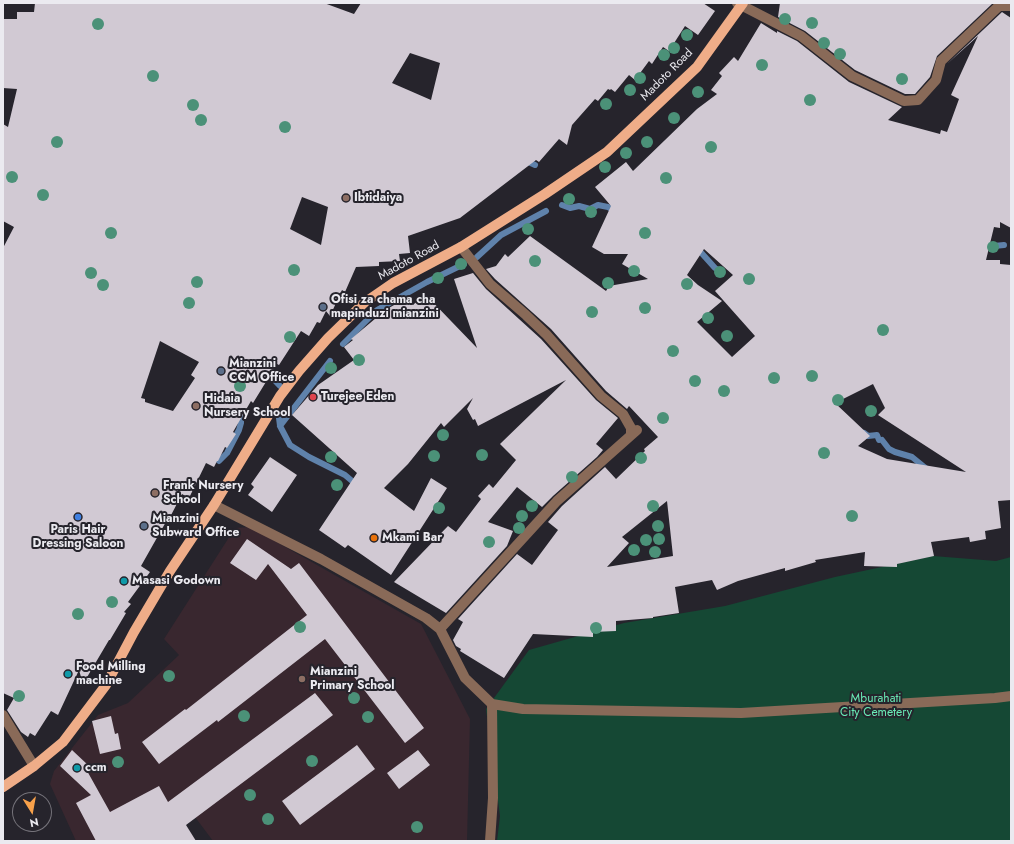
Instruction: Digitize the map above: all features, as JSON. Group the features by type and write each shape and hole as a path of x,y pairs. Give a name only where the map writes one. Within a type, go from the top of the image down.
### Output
{"main road":[{"name":"Madoto Road","path":"3,787 34,766 63,742 106,685 134,632 170,571 214,505 280,396 328,338 364,303 393,283 461,247 545,194 607,152 697,67 741,4"}],"street":[{"path":"741,4 801,36 852,76 904,101 918,100 936,80 941,62 999,6 1011,6"},
{"path":"440,629 557,501 637,430 631,433 631,428 623,414 601,396 546,334 490,284 461,247"},
{"path":"214,505 321,559 426,618 440,629 465,678 492,704 523,709 741,713 987,699 1011,696"},
{"path":"490,841 493,798 492,704"},
{"path":"3,715 34,766"}],"shaded area":[{"name":"Mianzini Primary School","path":"250,527 421,624 470,719 467,841 213,841 186,805 115,841 76,841 50,784 54,771 98,715 128,703 179,655 164,639 235,528"}],"green space":[{"name":"Mburahati City Cemetery","path":"933,556 996,561 1011,557 1011,841 497,841 500,816 486,709 529,650 624,623 725,606 835,577"}],"building":[{"path":"35,3 324,3 354,14 361,3 703,3 715,11 698,35 685,26 669,51 663,47 652,64 649,61 635,80 629,75 615,92 608,89 598,101 595,99 572,125 567,145 559,139 539,162 536,160 460,218 408,236 410,253 399,254 400,261 379,262 379,266 356,267 345,292 342,290 330,316 326,311 320,323 317,322 309,336 301,331 279,365 277,364 253,403 251,401 233,432 236,434 227,448 225,447 214,467 206,463 189,498 182,494 141,566 150,572 128,602 131,604 124,612 126,613 83,684 79,670 58,715 51,711 35,736 30,733 28,737 21,732 7,710 14,698 3,693 3,248 14,227 3,221 3,124 8,127 17,89 3,88 3,19 17,19 17,12 34,12","holes":["410,53 440,63 431,100 392,83","302,197 328,207 321,245 290,229","160,341 199,362 191,375 195,378 173,411 145,402 145,399 141,398"]},
{"path":"780,3 993,3 937,56 930,77 915,94 905,94 855,70 805,31 778,17"},
{"path":"1002,12 1011,18 1011,228 1000,222 1000,228 994,227 986,260 1000,260 1000,264 1011,265 1011,500 998,501 1001,528 985,531 986,539 970,542 969,537 931,542 934,556 897,564 897,567 864,566 865,552 815,560 816,562 785,571 785,568 738,581 717,590 712,580 675,587 679,613 653,618 616,621 616,631 593,632 593,637 533,634 504,678 460,651 461,649 456,646 453,640 463,622 458,619 517,554 532,565 558,530 548,522 562,506 605,467 616,479 645,451 644,449 658,437 629,406 627,409 606,391 551,329 495,279 486,269 496,266 505,254 508,257 530,236 606,291 609,286 648,279 622,264 628,254 604,254 592,247 611,206 595,187 626,162 633,171 697,109 717,94 711,90 722,76 719,73 734,57 738,61 761,23 777,33 777,31 797,41 849,82 902,107 888,120 940,134 941,130 947,132 959,99 951,95 978,36 947,64","holes":["704,249 733,275 715,291 755,336 732,357 697,322 722,301 698,285 687,275","873,384 885,408 878,415 966,472 887,459 858,446 870,436 835,403","667,501 673,556 607,567 629,543 622,537"]},
{"path":"473,273 486,289 541,339 596,400 618,418 596,444 603,450 542,507 517,487 488,522 513,531 507,546 446,613 394,582 448,526 456,532 481,499 478,496 489,484 493,488 516,460 500,444 566,380 478,426 475,419 473,420 467,409 473,398 444,427 441,423 408,464 384,488 414,511 431,478 447,488 391,575 348,545 345,548 319,530 357,473 292,415 318,385 354,360 344,347 353,340 351,339 376,318 375,316 408,297 413,305 425,294 477,348 454,279"},
{"path":"270,457 297,475 272,512 248,495 254,487 251,484"},
{"path":"247,539 291,569 299,563 424,728 405,743 325,639 218,722 217,720 159,764 142,742 185,709 186,710 307,615 268,564 256,580 230,563"},
{"path":"315,693 333,715 186,825 196,841 96,841 76,803 91,795 60,766 72,750 89,766 86,769 110,812 159,786 168,802"},
{"path":"111,716 115,734 118,733 121,749 100,754 92,721"},
{"path":"357,745 375,769 300,825 282,801"},
{"path":"418,750 430,765 399,789 387,773"}],"waterway":[{"path":"524,160 535,165"},
{"path":"562,205 570,208 579,206 590,209 598,205 608,207 616,212"},
{"path":"477,257 501,235 546,211"},
{"path":"982,246 1004,245"},
{"path":"697,248 715,268 722,272"},
{"path":"343,344 377,310 427,282 464,264"},
{"path":"280,426 330,361"},
{"path":"265,370 280,386"},
{"path":"219,461 227,453 239,430 241,423 240,412"},
{"path":"279,418 280,426 290,445 309,457 345,475 358,486"},
{"path":"864,433 868,436 877,435 879,440"},
{"path":"882,440 889,449 912,457 928,470"}],"place":[{"name":"Ibtidaiya","path":"346,198"},
{"name":"Ofisi za chama cha mapinduzi mianzini","path":"323,307"},
{"name":"Mianzini CCM Office","path":"221,371"},
{"name":"Turejee Eden","path":"313,397"},
{"name":"Hidaia Nursery School","path":"196,406"},
{"name":"Frank Nursery School","path":"155,493"},
{"name":"Paris Hair Dressing Saloon","path":"78,517"},
{"name":"Mianzini Subward Office","path":"144,526"},
{"name":"Mkami Bar","path":"374,538"},
{"name":"Masasi Godown","path":"124,581"},
{"name":"Food Milling machine","path":"68,674"},
{"name":"Mianzini Primary School","path":"302,679"},
{"name":"ccm","path":"77,768"}]}
